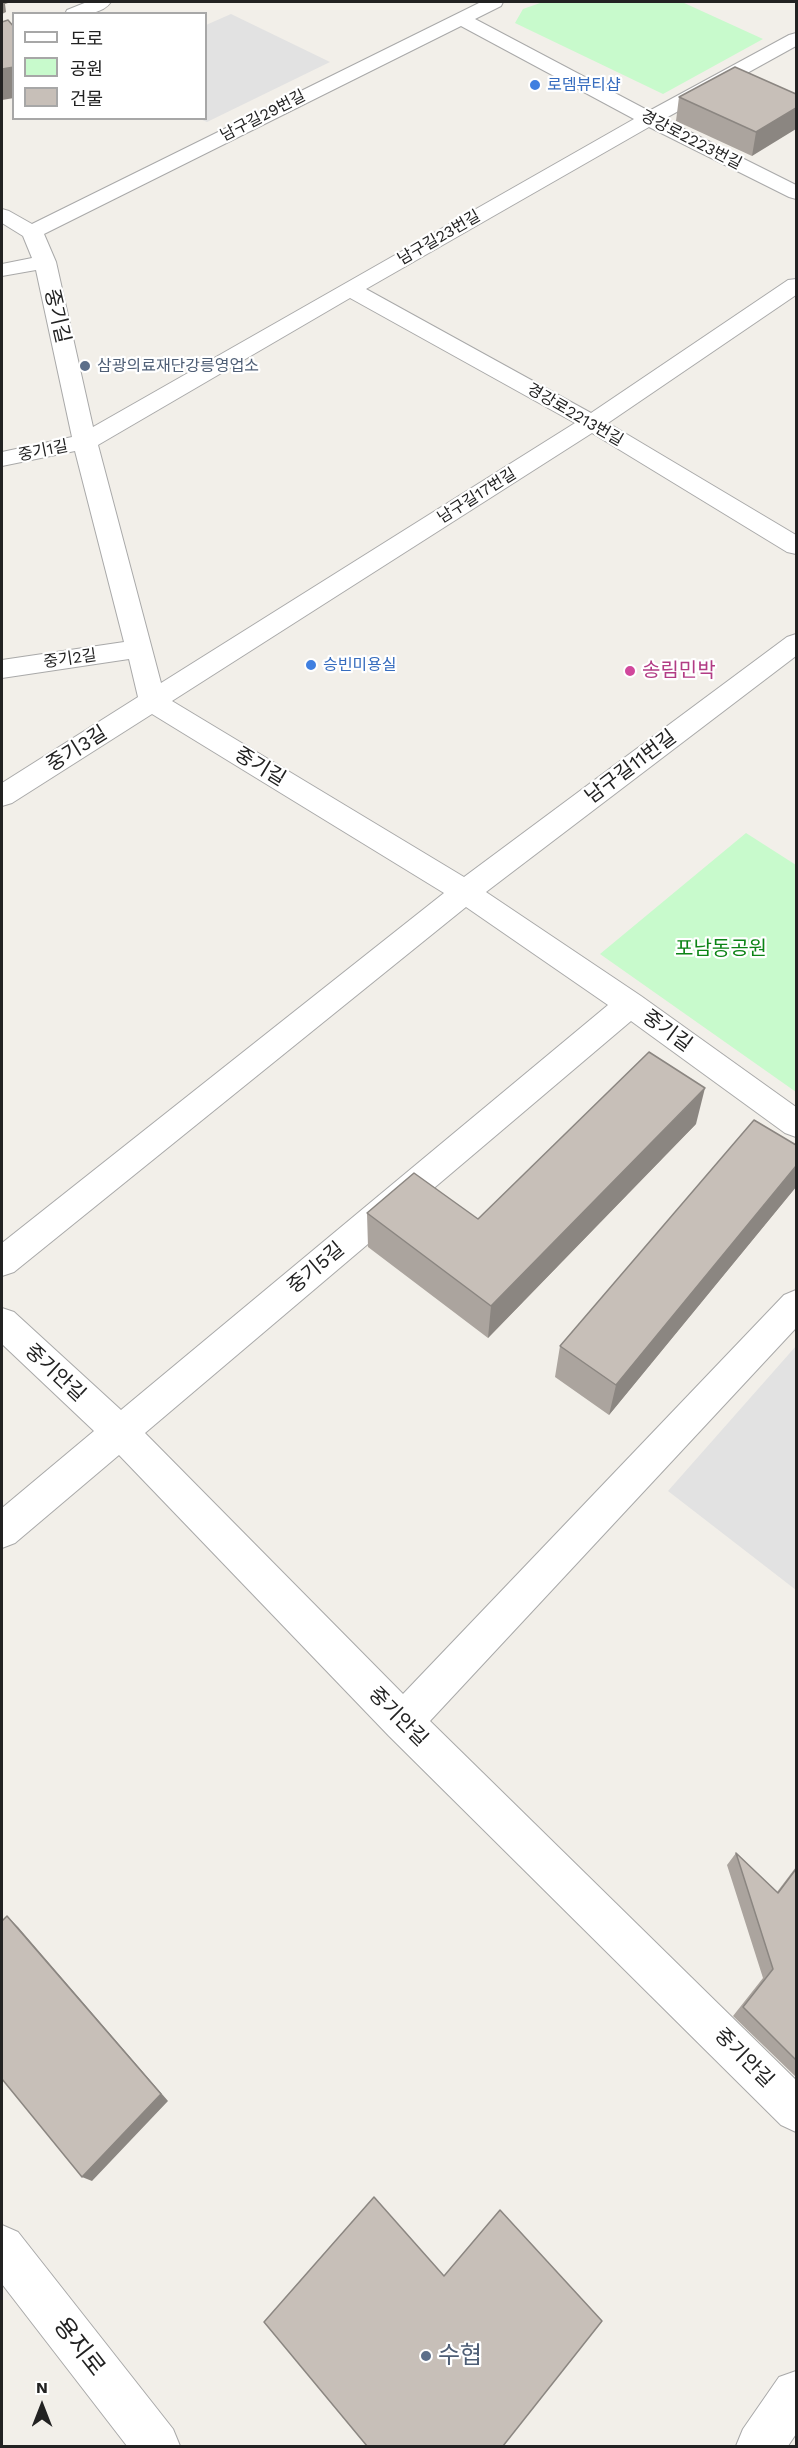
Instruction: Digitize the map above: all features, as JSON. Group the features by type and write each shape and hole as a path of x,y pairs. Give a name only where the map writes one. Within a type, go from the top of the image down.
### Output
{"street":[{"path":"79,12 102,2"},
{"name":"남구길29번길","path":"32,232 494,2"},
{"name":"경강로2223번길","path":"460,18 649,119 796,193"},
{"name":"남구길23번길","path":"85,442 649,119 796,39"},
{"path":"2,215 32,232"},
{"name":"중기길","path":"32,232 45,262 85,442 153,702 465,892 630,1004 796,1124"},
{"path":"2,270 45,262"},
{"name":"남구길17번길","path":"153,702 591,423 796,285"},
{"name":"경강로2213번길","path":"350,289 591,423 796,546"},
{"name":"중기1길","path":"2,459 85,442"},
{"name":"남구길11번길","path":"2,1262 465,892 796,643"},
{"name":"중기2길","path":"2,669 139,649"},
{"name":"중기3길","path":"2,796 153,702"},
{"name":"중기5길","path":"2,1532 630,1004"},
{"path":"403,1722 796,1305"},
{"name":"중기안길","path":"2,1323 121,1433 403,1722 796,2110"},
{"name":"용지로","path":"2,2248 156,2446"},
{"path":"760,2446 796,2394"}],"green space":[{"path":"543,2 682,2 763,39 663,94 515,23 523,9"},
{"name":"포남동공원","path":"746,833 796,865 796,1092 600,954"}],"shaded area":[{"path":"231,14 330,62 207,122 202,120 207,120 207,25"},
{"path":"796,1346 796,1590 668,1491"}],"building":[{"path":"8,20 12,25 12,67 2,69 2,22"},
{"path":"735,67 796,94 796,108 756,132 679,97"},
{"path":"649,1052 705,1088 491,1306 367,1213 414,1173 478,1219"},
{"path":"754,1120 796,1145 796,1166 616,1385 560,1346"},
{"path":"736,1853 778,1893 796,1869 796,2060 743,2007 773,1969"},
{"path":"7,1916 161,2094 82,2177 2,2079 2,1921"},
{"path":"374,2197 444,2276 500,2210 602,2321 503,2446 367,2446 264,2322"}],"place":[{"name":"로뎀뷰티샵","path":"535,85"},
{"name":"삼광의료재단강릉영업소","path":"85,366"},
{"name":"승빈미용실","path":"311,665"},
{"name":"송림민박","path":"630,671"},
{"name":"수협","path":"426,2356"}]}
